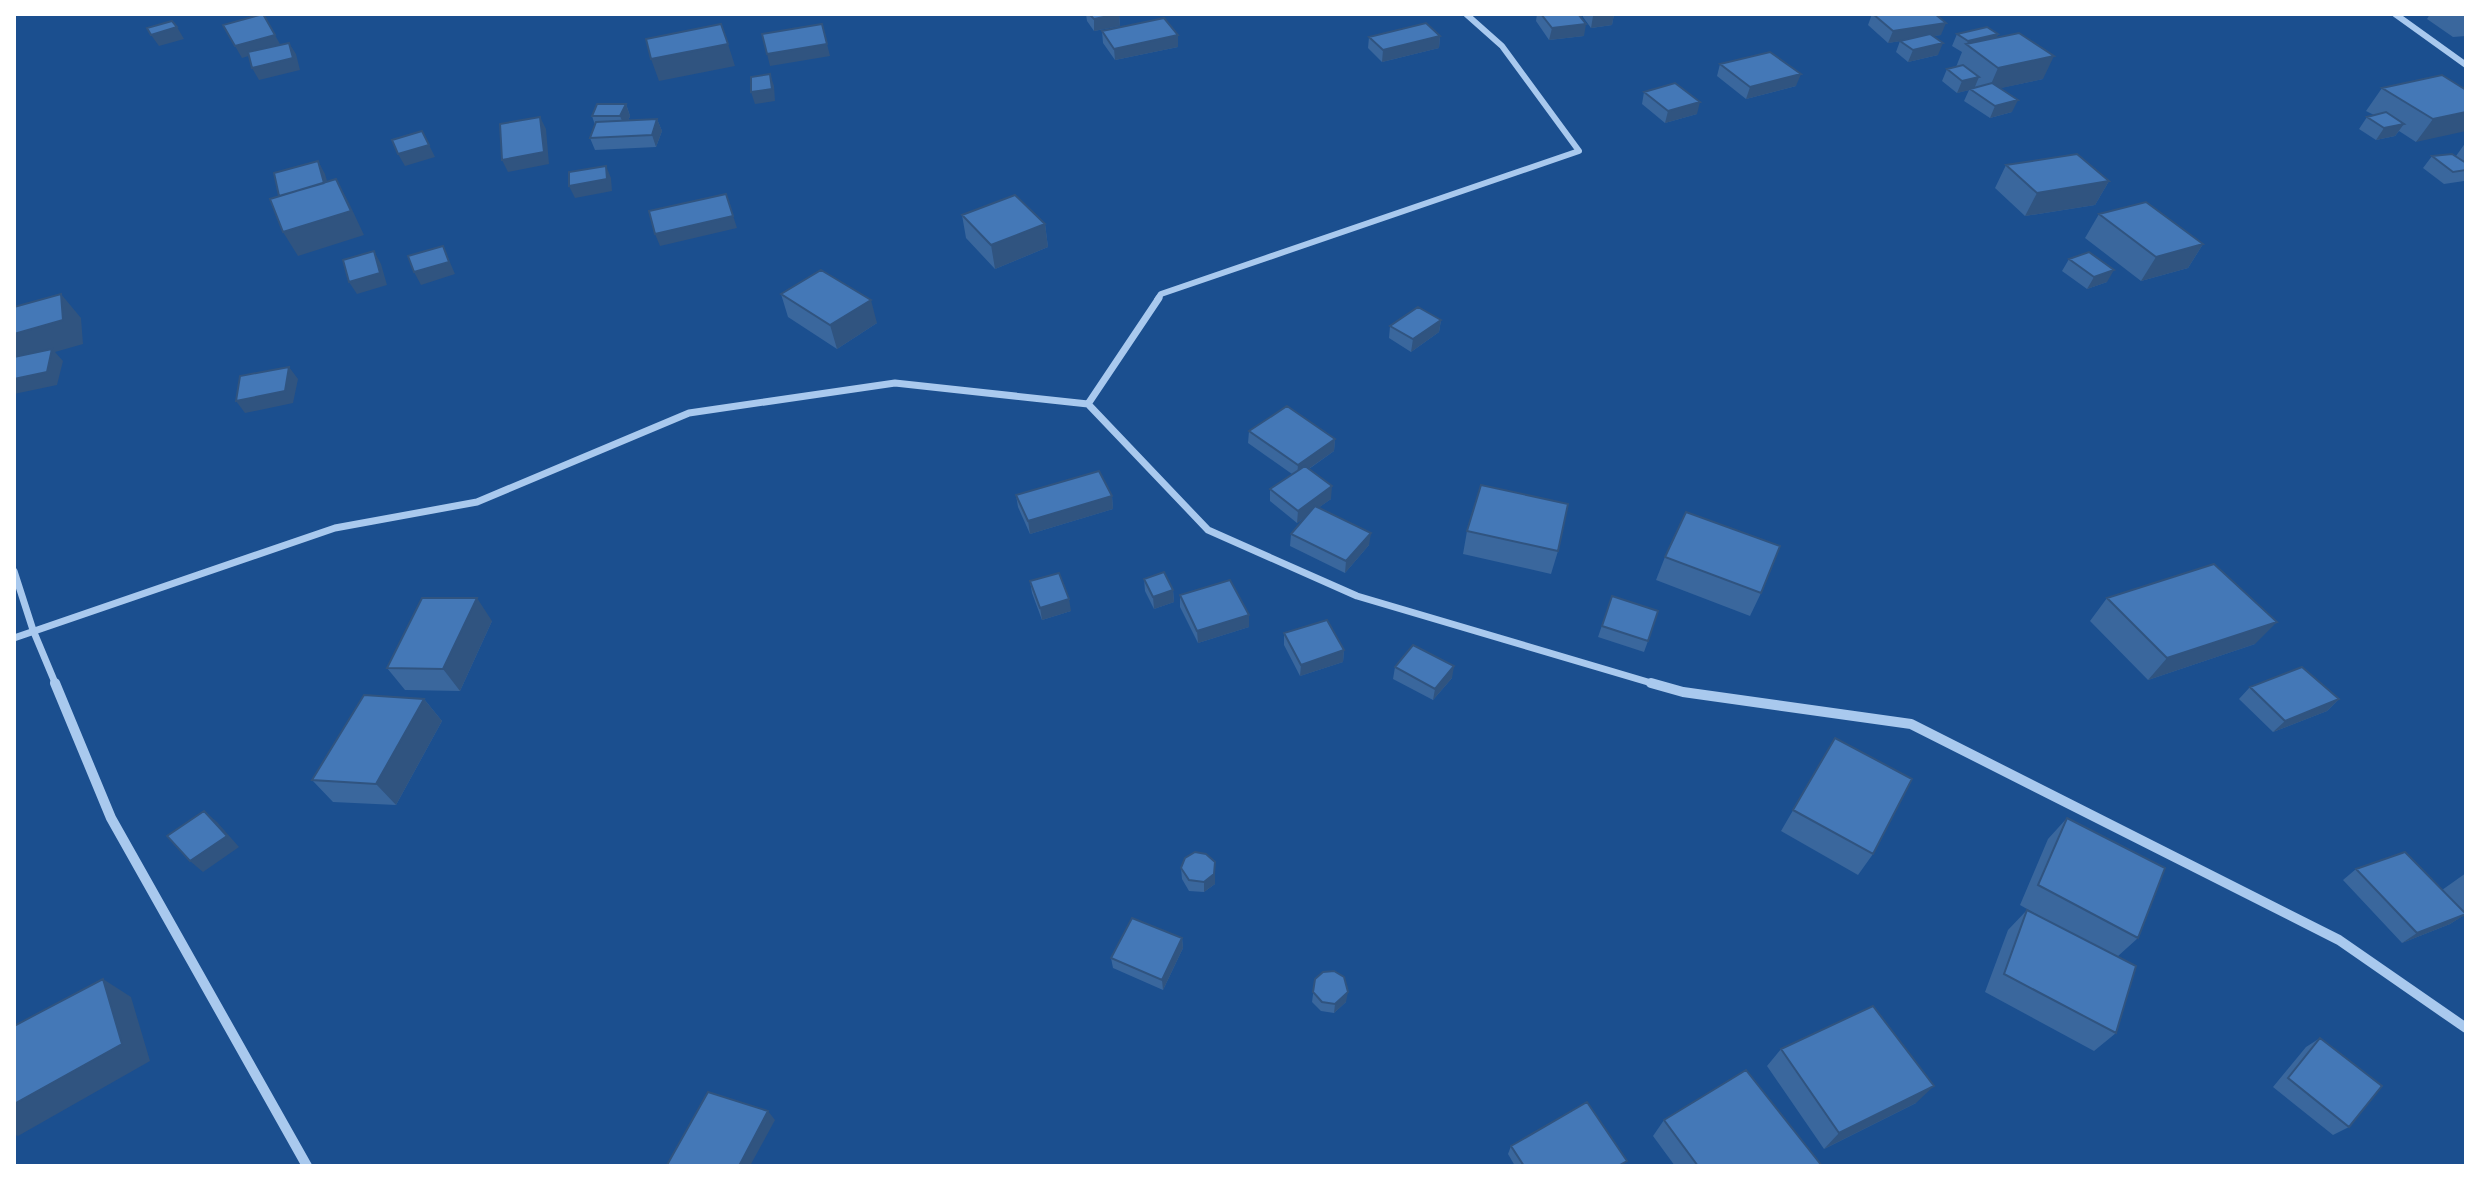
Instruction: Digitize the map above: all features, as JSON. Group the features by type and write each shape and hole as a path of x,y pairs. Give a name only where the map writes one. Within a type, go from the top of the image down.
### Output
{"street":[{"path":"1088,404 1161,294 1579,151 1502,46 1466,14"},
{"path":"2395,14 2466,65"},
{"path":"14,638 335,528 477,502 689,413 895,383 1088,404 1208,530 1357,596 1683,692 1911,724 2339,940 2466,1028"},
{"path":"14,571 33,630 111,818 307,1166"}],"building":[{"path":"263,14 275,35 235,46 223,25"},
{"path":"1089,14 1118,14 1094,19"},
{"path":"1541,14 1578,14 1586,24 1552,28"},
{"path":"1873,14 1935,14 1946,23 1893,31"},
{"path":"1164,18 1178,35 1114,49 1102,31"},
{"path":"172,21 177,27 151,35 147,28"},
{"path":"1426,23 1440,36 1383,50 1369,37"},
{"path":"721,24 728,44 651,59 646,39"},
{"path":"822,24 827,44 767,54 762,34"},
{"path":"1987,27 1998,34 1968,41 1957,34"},
{"path":"2019,33 2054,56 1998,68 1966,44"},
{"path":"1930,34 1943,43 1913,50 1900,41"},
{"path":"289,43 293,58 252,68 248,52"},
{"path":"1770,52 1801,74 1750,87 1720,64"},
{"path":"1963,65 1979,77 1962,81 1947,69"},
{"path":"770,74 772,89 751,92 751,77"},
{"path":"2442,75 2466,90 2466,112 2433,119 2382,88"},
{"path":"1675,83 1700,102 1668,111 1644,92"},
{"path":"1992,83 2018,100 1995,106 1970,89"},
{"path":"597,104 626,104 620,116 592,116"},
{"path":"2386,112 2404,124 2384,128 2367,117"},
{"path":"540,117 544,152 502,160 500,124"},
{"path":"657,119 652,135 590,138 596,122"},
{"path":"422,131 429,145 398,154 392,140"},
{"path":"2077,154 2109,181 2037,193 2006,165"},
{"path":"2452,154 2466,163 2466,170 2453,172 2432,156"},
{"path":"318,161 324,183 279,196 274,173"},
{"path":"606,166 607,179 569,186 569,172"},
{"path":"336,179 351,211 283,232 270,199"},
{"path":"726,194 733,216 655,234 649,211"},
{"path":"1015,195 1045,224 991,245 962,215"},
{"path":"2146,202 2203,244 2156,257 2099,214"},
{"path":"443,246 449,262 414,272 408,256"},
{"path":"374,251 380,273 349,282 343,260"},
{"path":"2089,252 2114,270 2094,277 2069,259"},
{"path":"821,270 871,300 830,325 781,294"},
{"path":"61,294 63,320 14,334 14,307"},
{"path":"1418,307 1441,320 1413,339 1390,326"},
{"path":"52,349 47,372 14,379 14,357"},
{"path":"289,367 285,391 236,401 240,376"},
{"path":"1287,406 1335,439 1298,465 1249,431"},
{"path":"1305,466 1332,486 1298,511 1270,489"},
{"path":"1099,471 1112,496 1028,521 1016,495"},
{"path":"1481,485 1568,504 1558,551 1467,531"},
{"path":"1315,506 1371,533 1346,561 1291,534"},
{"path":"1686,512 1780,546 1761,593 1665,557"},
{"path":"2214,564 2277,622 2167,658 2107,598"},
{"path":"1164,572 1173,590 1153,597 1144,579"},
{"path":"1059,573 1069,599 1040,608 1030,581"},
{"path":"1230,580 1249,615 1197,631 1180,595"},
{"path":"1612,596 1658,611 1648,641 1602,626"},
{"path":"422,598 477,598 443,669 387,668"},
{"path":"1327,620 1344,650 1301,665 1284,633"},
{"path":"1413,645 1454,666 1435,689 1395,667"},
{"path":"2302,667 2339,699 2285,721 2250,687"},
{"path":"364,695 424,699 376,784 312,780"},
{"path":"1835,738 1912,779 1873,854 1793,810"},
{"path":"204,811 227,836 190,861 167,836"},
{"path":"2067,818 2165,868 2138,938 2038,885"},
{"path":"1195,852 1206,854 1215,862 1214,874 1204,882 1189,880 1181,868 1185,858"},
{"path":"2405,852 2466,914 2417,933 2356,869"},
{"path":"2027,910 2136,966 2116,1033 2004,974"},
{"path":"1132,918 1182,938 1162,980 1111,958"},
{"path":"1334,971 1344,977 1348,992 1335,1004 1322,1002 1313,992 1315,979 1323,972"},
{"path":"103,979 122,1044 14,1104 14,1026"},
{"path":"1873,1006 1934,1086 1839,1133 1781,1049"},
{"path":"2320,1038 2382,1086 2349,1127 2288,1078"},
{"path":"1746,1070 1822,1166 1698,1166 1664,1120"},
{"path":"708,1092 768,1111 739,1166 667,1165"},
{"path":"1587,1102 1627,1161 1618,1166 1524,1166 1511,1146"}]}
